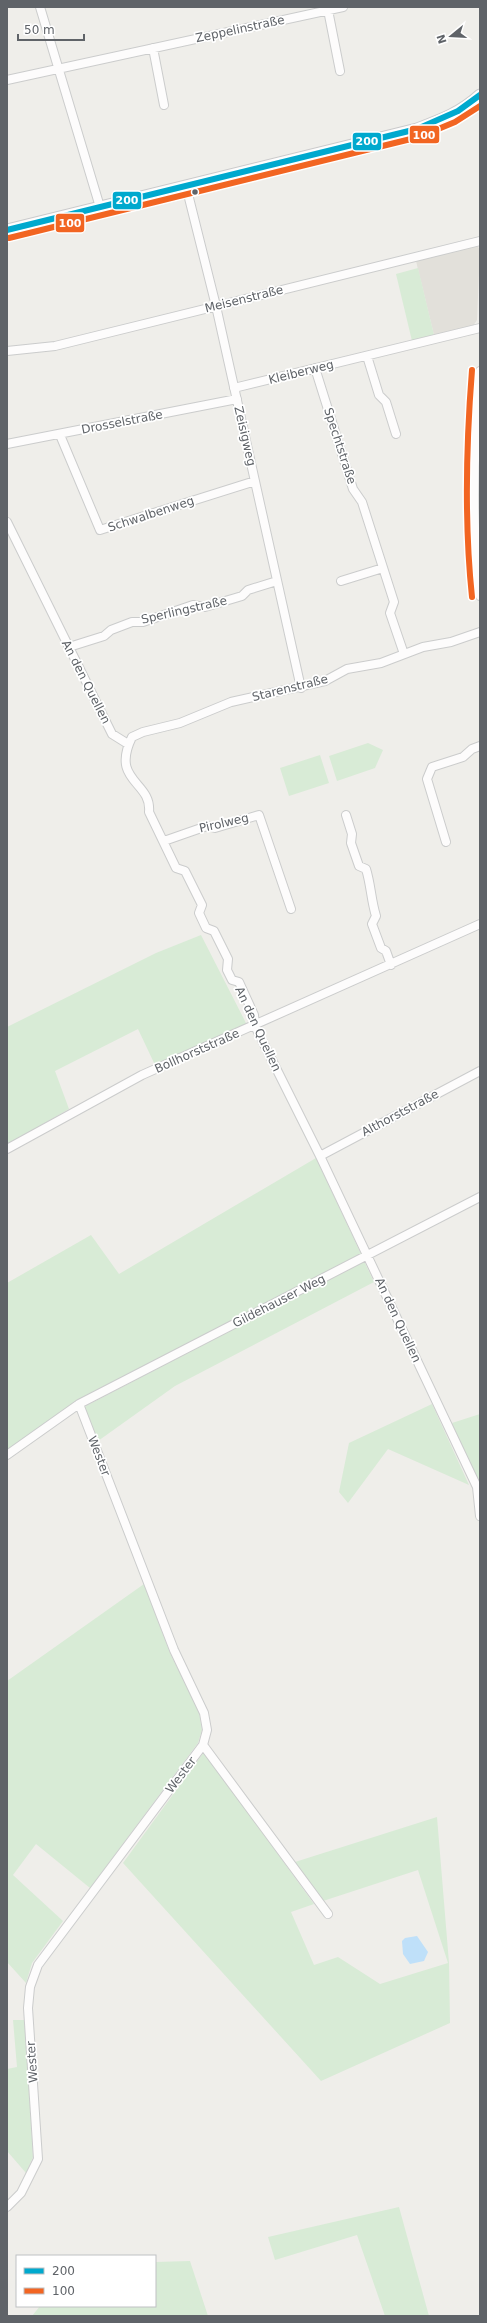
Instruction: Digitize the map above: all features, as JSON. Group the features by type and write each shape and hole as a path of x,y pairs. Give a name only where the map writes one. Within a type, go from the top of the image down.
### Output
{"main road":[{"path":"7,230 417,129 447,118 470,105 480,95"}],"street":[{"path":"40,7 100,207"},
{"name":"Zeppelinstraße","path":"7,80 343,7"},
{"path":"328,10 340,71"},
{"path":"153,48 164,105"},
{"name":"Zeisigweg","path":"186,186 216,306 301,688"},
{"name":"Meisenstraße","path":"7,352 55,346 480,241"},
{"name":"Kleiberweg","path":"234,388 480,328"},
{"path":"367,356 379,395 386,402 396,434"},
{"name":"Spechtstraße","path":"315,368 353,489 362,502 394,602 390,613 404,654"},
{"path":"480,371 476,555 480,596"},
{"name":"Drosselstraße","path":"7,444 60,435 237,399"},
{"name":"Schwalbenweg","path":"60,435 100,530 255,480"},
{"name":"An den Quellen","path":"7,522 112,734 128,744 125,758 127,770 133,782 140,787 147,798 149,803 148,812 164,841 176,868 185,871 202,905 199,912 206,928 214,931 228,959 226,970 232,980 239,982 254,1015 255,1026 320,1156 477,1487 480,1516"},
{"path":"341,581 383,568"},
{"name":"Sperlingstraße","path":"68,647 104,636 111,630 132,622 143,622 193,606 206,607 242,596 248,590 277,581"},
{"name":"Starenstraße","path":"128,744 132,737 143,732 180,723 231,702 301,688 312,683 325,681 347,669 381,663 424,647 451,642 480,632"},
{"path":"446,842 427,779 432,767 463,757 472,749 480,746"},
{"name":"Pirolweg","path":"164,841 207,826 215,828 259,815 291,909"},
{"path":"346,815 352,834 351,843 359,866 366,868 372,889 370,895 376,916 372,924 381,948 386,951 391,965"},
{"name":"Bollhorststraße","path":"7,1149 142,1074 255,1026 480,924"},
{"name":"Althorststraße","path":"320,1156 480,1071"},
{"name":"Gildehauser Weg","path":"79,1404 480,1197"},
{"path":"7,1455 79,1404"},
{"name":"Wester","path":"7,2207 21,2193 38,2159 28,2008 30,1987 38,1965 203,1745 207,1730 204,1713 174,1650 79,1404"},
{"path":"203,1745 328,1914"}],"shaded area":[{"path":"477,246 480,249 477,320 473,326 434,335 416,261"}],"green space":[{"path":"418,268 434,335 412,341 396,274"},
{"path":"368,743 383,750 375,768 337,781 329,756"},
{"path":"320,755 329,783 289,796 280,768"},
{"path":"201,935 247,1025 155,1065 138,1029 55,1071 69,1109 7,1145 7,1027 156,953"},
{"path":"316,1158 361,1254 74,1403 7,1450 7,1283 91,1235 119,1274"},
{"path":"364,1261 374,1282 175,1386 98,1441 84,1407"},
{"path":"432,1404 469,1485 388,1449 348,1503 339,1492 349,1443"},
{"path":"480,1414 480,1484 479,1484 452,1423"},
{"path":"144,1584 170,1653 199,1712 202,1730 198,1743 90,1888 36,1844 13,1875 63,1921 32,1963 26,1983 7,1962 7,1681"},
{"path":"204,1752 314,1904 291,1912 314,1965 338,1957 380,1984 448,1963 418,1870 323,1901 295,1862 437,1817 449,1963 450,2023 321,2081 123,1863"},
{"path":"13,2020 25,2020 33,2157 26,2173 7,2151 7,2069 17,2067"},
{"path":"399,2207 429,2316 385,2316 357,2235 275,2260 268,2237"},
{"path":"190,2261 208,2316 32,2316 39,2307 156,2307 156,2262"}],"water":[{"path":"417,1936 428,1952 424,1961 410,1964 403,1954 402,1941 405,1938"}],"transit line":[{"name":"200","path":"7,230 417,129 458,111 480,95"},
{"name":"100","path":"9,238 419,137 455,122 480,106"},
{"name":"100","path":"472,370 468,427 467,484 469,569 472,597"}]}
